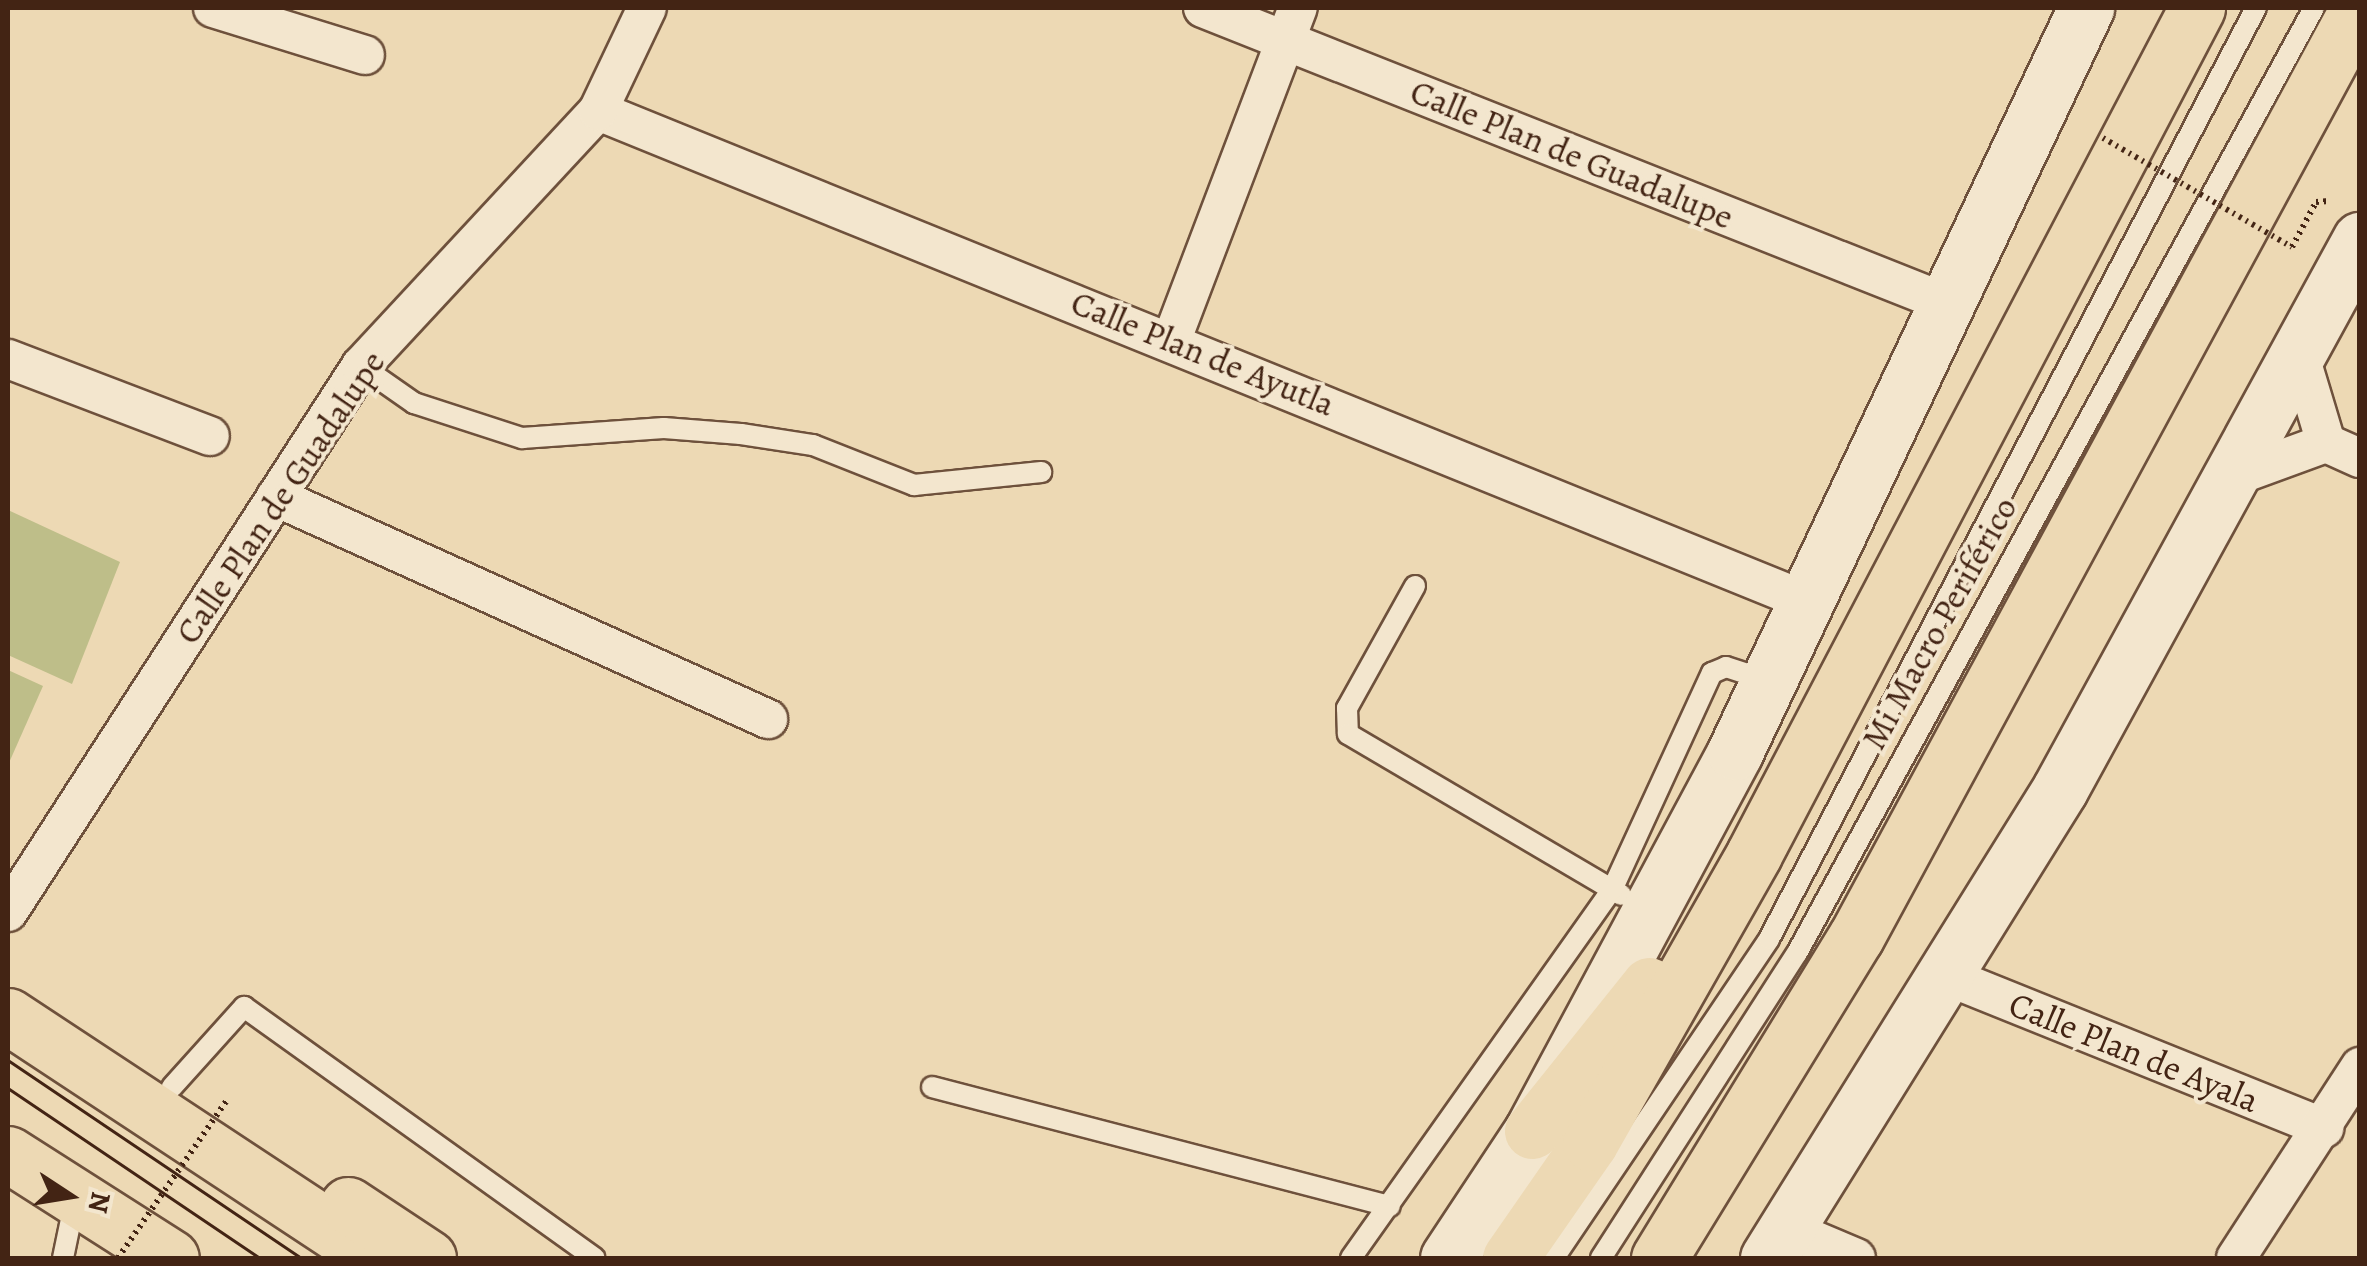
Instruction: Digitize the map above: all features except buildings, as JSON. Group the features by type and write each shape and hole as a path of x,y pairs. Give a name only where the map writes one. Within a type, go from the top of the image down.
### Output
{"main road":[{"path":"1510,1258 1590,1143 1754,854 2197,8"},
{"path":"1658,1258 1856,936 2358,8"},
{"path":"1532,1131 1754,854"},
{"path":"8,1016 375,1258"},
{"path":"83,1068 172,1087 428,1258"},
{"path":"8,1154 77,1193 148,1253"}],"street":[{"path":"214,8 365,55"},
{"name":"Calle Plan de Guadalupe","path":"8,912 361,366 598,111 647,8"},
{"name":"Calle Plan de Guadalupe","path":"1203,8 1291,24 1941,301"},
{"path":"1448,1258 1532,1131 1631,900 1768,681 2074,11"},
{"path":"1172,339 1291,24"},
{"name":"Calle Plan de Ayutla","path":"598,111 1172,339 1806,601"},
{"path":"1856,1258 1776,1243 1944,975 2233,477 2360,240"},
{"path":"2233,477 2343,450 2299,353"},
{"path":"8,359 210,436"},
{"path":"276,497 768,719"},
{"name":"Calle Plan de Ayala","path":"1944,975 2346,1100"},
{"path":"2236,1258 2346,1100"}],"lane":[{"name":"Mi Macro Periférico","path":"1554,1258 1769,938 2256,8"},
{"name":"Mi Macro Periférico","path":"1601,1258 1797,952 2314,8"},
{"path":"361,366 414,403 522,438 664,428 741,434 814,445 914,486 1040,472"},
{"path":"1351,1258 1631,900 1348,734 1347,708 1415,586"},
{"path":"172,1087 244,1007 594,1258"},
{"path":"932,1086 1390,1206"},
{"path":"63,1258 77,1193"}],"path":[{"path":"2103,138 2292,247 2316,202"},
{"path":"148,1253 227,1100"}],"green space":[{"path":"8,510 120,562 72,684 8,655"},
{"path":"8,670 43,686 8,765"}],"tram line":[{"path":"8,1060 301,1258"},
{"path":"8,1088 260,1258"}]}
